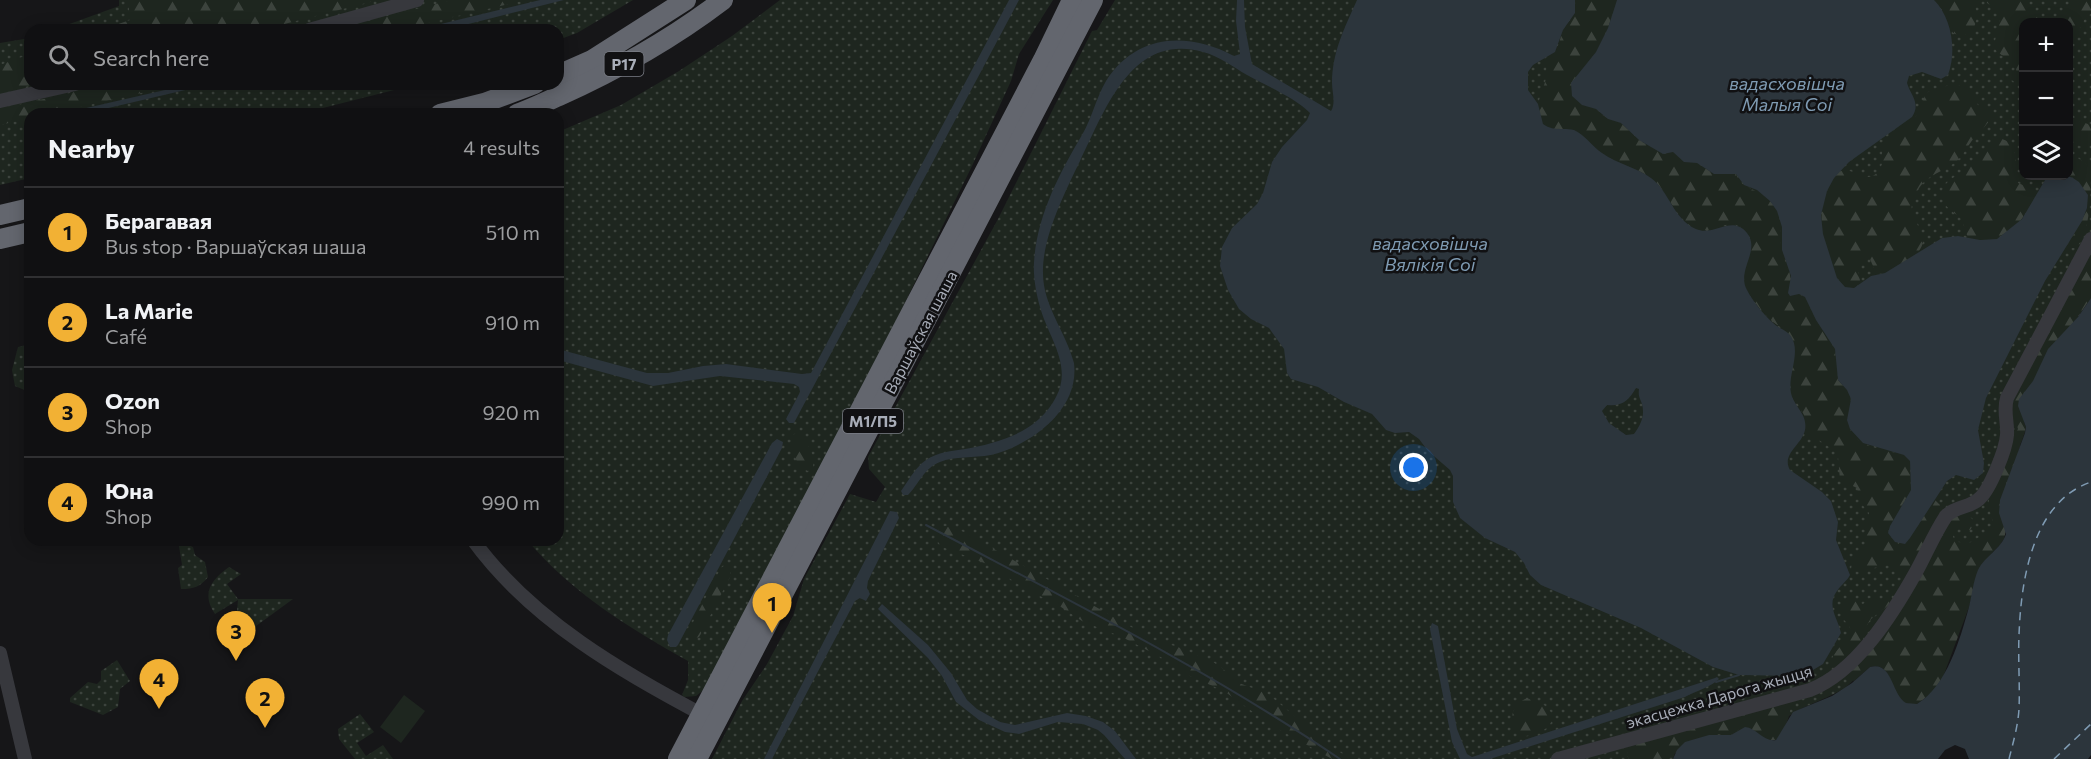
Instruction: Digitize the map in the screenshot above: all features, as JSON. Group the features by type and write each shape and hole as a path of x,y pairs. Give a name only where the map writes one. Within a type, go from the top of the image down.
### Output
{"highway":[{"name":"Р17","path":"564,72 592,60 686,0"},
{"name":"Р17","path":"531,108 620,66 663,41 723,0"},
{"name":"Варшаўская шаша","path":"697,759 709,718 1072,0"},
{"name":"Варшаўская шаша","path":"678,759 709,718 1093,0"},
{"path":"464,108 520,90"},
{"path":"0,215 24,209"},
{"path":"0,239 24,233"}],"street":[{"path":"331,24 417,0"},
{"path":"0,101 49,90"},
{"name":"экасцежка Дарога жыцця","path":"1558,759 1809,690 1829,681 1848,665 1876,633 1902,595 1946,516 1954,509 1973,504 1984,495 2007,437 2004,413 2007,398 2091,239"},
{"path":"478,546 518,590 570,633 655,689 709,718"},
{"path":"0,653 25,759"}],"green space":[{"path":"119,0 633,0 577,33 564,38 564,24 70,24 119,6"},
{"path":"128,0 378,0 284,24 118,24 130,20"},
{"path":"452,0 526,0 424,24 356,24"},
{"path":"780,0 1053,0 1019,54 1011,81 972,166 864,386 705,689 696,696 684,697 682,695 688,680 688,661 602,608 562,576 532,546 564,546 564,129 621,105 732,36"},
{"path":"1115,0 2091,0 2091,298 2078,317 2024,422 2001,544 1845,688 1789,716 1675,753 1673,759 712,759 742,701 767,664 793,616 804,579 850,494 876,502 885,487 869,469 868,457 998,219 1092,31 1097,30"},
{"path":"1575,0 1617,0 1608,28 1587,65 1582,105 1596,109 1608,119 1621,123 1639,140 1663,154 1673,152 1684,162 1697,163 1714,174 1736,174 1743,184 1765,196 1778,213 1781,224 1782,253 1791,279 1788,291 1793,296 1799,294 1805,297 1816,320 1835,349 1838,380 1851,399 1847,420 1850,429 1858,440 1872,447 1904,455 1910,461 1911,490 1888,530 1889,537 1898,544 1913,534 1935,500 1940,505 1939,515 1966,511 1974,521 1970,530 1961,526 1955,530 1953,537 1958,542 1969,543 1990,531 1993,522 1988,505 1991,489 2018,429 2009,406 2058,317 2076,278 2091,254 2091,298 2023,393 2020,412 2026,427 2025,432 2000,500 2001,520 2006,530 2004,539 1979,569 1969,607 1943,677 1932,693 1917,704 1907,704 1900,699 1889,677 1879,667 1870,667 1854,681 1848,677 1849,671 1905,582 1901,572 1888,565 1866,570 1851,570 1852,561 1866,550 1869,513 1860,502 1857,488 1840,480 1838,457 1835,451 1807,432 1804,415 1791,391 1784,329 1763,313 1751,297 1744,280 1745,266 1751,249 1747,233 1740,227 1730,224 1708,230 1697,229 1683,220 1650,178 1606,156 1575,131 1554,130 1545,126 1539,115 1538,109 1546,78 1547,62 1573,15"},
{"path":"1934,0 1972,0 1976,21 1971,32 1966,35 1953,33 1943,11"},
{"path":"1982,0 2029,0 2026,3 2027,9 2038,18 2019,18 2019,83 2010,79 2016,74 2015,65 1994,47 2000,20 1991,6"},
{"path":"2077,0 2091,0 2091,13 2084,20 2073,44 2073,18 2057,18 2062,16"},
{"path":"24,39 24,90 394,90 323,108 24,108 24,179 0,185 0,43"},
{"path":"24,56 24,87 0,93 0,65"},
{"path":"1955,84 1966,88 1978,105 1991,109 1992,117 1957,161 1928,179 1919,189 1913,202 1912,212 1923,242 1916,254 1903,264 1883,274 1876,273 1870,259 1864,257 1858,263 1860,284 1854,288 1845,287 1835,273 1825,244 1822,225 1823,206 1831,183 1839,172 1844,170 1861,176 1872,176 1882,164 1884,145 1918,114 1926,93"},
{"path":"83,90 155,90 75,108 24,108 24,119 0,125 0,109"},
{"path":"2073,117 2091,125 2091,144 2080,146 2073,141"},
{"path":"2002,139 2012,146 2014,151 2018,183 2033,189 2035,197 2017,225 2001,236 1991,239 1969,238 1962,220 1945,204 1942,191 1949,181 1970,165 1988,145"},
{"path":"2073,155 2091,167 2087,223 2080,242 2072,248 2068,243 2077,229"},
{"path":"24,346 24,390 15,386 12,370 18,347"},
{"path":"798,431 803,433 814,459 813,467 808,471 799,467 792,449 792,436"},
{"path":"945,526 964,532 1154,640 1178,647 1213,662 1239,683 1268,694 1350,759 1332,759 1271,725 1224,691 1190,676 1172,663 1122,637 1082,621 987,564 945,548 939,543 936,533"},
{"path":"179,546 191,546 195,555 205,562 208,577 196,587 181,589 178,568 182,565"},
{"path":"725,565 731,567 730,577 702,632 699,637 693,639 688,635 689,630 721,568"},
{"path":"229,567 241,574 227,584 238,599 293,599 234,642 238,600 215,614 209,600 213,582"},
{"path":"1870,598 1881,602 1888,598 1891,601 1871,619 1865,628 1863,640 1837,669 1831,665 1831,660 1851,631 1849,625 1841,617 1841,606 1850,599 1863,604"},
{"path":"117,660 130,681 120,689 118,707 103,715 70,702 70,698 88,682 97,684 101,680 101,671"},
{"path":"404,695 425,711 401,743 380,727"},
{"path":"1525,699 1541,703 1553,715 1547,727 1540,732 1526,736 1515,728 1512,718 1516,707"},
{"path":"1786,703 1790,705 1790,714 1776,740 1768,740 1741,728 1731,735 1714,734 1680,745 1667,759 1629,759 1627,755 1633,743"},
{"path":"360,714 374,732 357,743 366,756 383,745 393,759 355,759 339,739 338,729"}],"water":[{"path":"540,0 564,0 469,24 441,24"},
{"path":"1009,0 1019,0 794,423 789,423 786,419 800,392 799,387 794,384 720,376 653,386 564,362 564,351 647,373 668,373 726,364 802,374 811,373"},
{"name":"вадасховішча Вялікія Соі","path":"1237,0 1244,0 1245,27 1252,64 1331,111 1334,101 1332,83 1334,61 1357,0 1575,0 1575,13 1563,30 1555,52 1533,65 1528,72 1528,90 1538,104 1543,124 1551,128 1574,130 1608,157 1651,178 1663,190 1688,225 1703,231 1735,225 1747,233 1751,240 1751,247 1744,283 1765,315 1788,333 1794,343 1795,355 1790,387 1803,415 1805,430 1790,454 1788,464 1790,470 1831,501 1838,522 1836,540 1850,575 1834,596 1833,607 1841,633 1823,664 1813,670 1788,676 1739,675 1713,667 1641,628 1541,585 1530,575 1515,552 1485,538 1460,518 1453,502 1453,476 1450,470 1428,451 1419,439 1409,432 1395,433 1386,430 1372,414 1318,387 1291,379 1287,373 1284,349 1269,328 1251,319 1239,309 1228,290 1220,266 1222,247 1232,228 1257,204 1263,193 1272,162 1282,147 1307,120 1310,113 1289,97 1203,52 1178,49 1157,54 1139,65 1124,80 1100,120 1050,230 1044,259 1044,285 1074,363 1074,380 1061,410 1036,434 1006,450 991,455 952,459 934,465 908,495 903,495 901,491 916,469 926,460 950,451 992,443 1017,434 1039,419 1056,397 1061,385 1061,362 1037,296 1034,279 1036,245 1050,196 1106,81 1133,53 1164,42 1199,43 1234,56 1240,54 1236,21","holes":["1636,388 1639,389 1643,408 1642,420 1634,434 1626,435 1609,423 1602,411 1607,405 1624,402"]},
{"name":"вадасховішча Малыя Соі","path":"1617,0 1934,0 1945,16 1951,35 1952,56 1948,75 1941,79 1922,72 1909,76 1907,83 1916,108 1912,117 1849,162 1834,178 1827,191 1821,215 1823,234 1837,278 1845,287 1854,288 1871,276 1885,273 1942,238 1958,236 1980,240 1997,239 2022,219 2045,180 2073,180 2073,178 2079,182 2088,195 2087,208 2082,221 2045,281 1986,398 1978,430 1984,463 1983,473 1974,480 1956,475 1947,481 1905,544 1895,542 1888,533 1911,490 1910,461 1904,455 1863,443 1850,429 1847,420 1851,399 1838,380 1835,349 1816,320 1805,297 1799,294 1790,296 1788,293 1791,276 1782,250 1782,227 1777,211 1770,201 1757,190 1744,185 1736,174 1714,174 1697,163 1684,162 1673,152 1663,154 1639,140 1621,123 1608,119 1596,109 1582,105 1572,96 1571,83 1596,52 1608,28"},
{"path":"165,90 185,90 109,108 86,108"},
{"path":"2091,298 2091,755 2088,759 1969,759 1965,749 1955,745 1945,750 1938,759 1673,759 1677,750 1685,742 1709,735 1731,735 1745,727 1767,739 1776,740 1793,712 1832,696 1870,667 1878,666 1888,673 1897,693 1906,703 1917,704 1937,686 1957,647 1978,570 2006,534 1999,513 2000,500 2026,427 2018,406 2019,399 2033,381 2048,349 2078,317"},
{"path":"777,439 783,442 782,448 678,645 670,647 667,640 668,635 772,443"},
{"path":"890,511 897,512 899,518 868,581 867,588 870,594 866,601 860,598 855,601 772,759 764,759"},
{"path":"882,604 928,645 951,673 967,700 977,709 1000,722 1015,725 1067,713 1086,716 1103,722 1115,731 1136,759 1125,759 1098,730 1083,724 1058,722 1019,734 1005,732 979,720 956,702 942,676 928,658 878,609"},
{"path":"1432,623 1438,626 1457,729 1467,754 1472,757 1717,677 1719,679 1685,697 1490,759 1460,759 1452,742 1430,629"}],"waterway":[{"path":"926,525 1188,665 1240,695 1340,759"},
{"path":"1716,682 1739,675"}],"ferry route":[{"path":"2009,759 2019,709 2020,614 2027,568 2043,525 2055,507 2071,492 2091,482"},
{"path":"2054,759 2091,724"}],"place":[{"name":"Берагавая","path":"772,633"},
{"name":"Ozon","path":"236,661"},
{"name":"Юна","path":"159,709"},
{"name":"La Marie","path":"265,728"}]}
